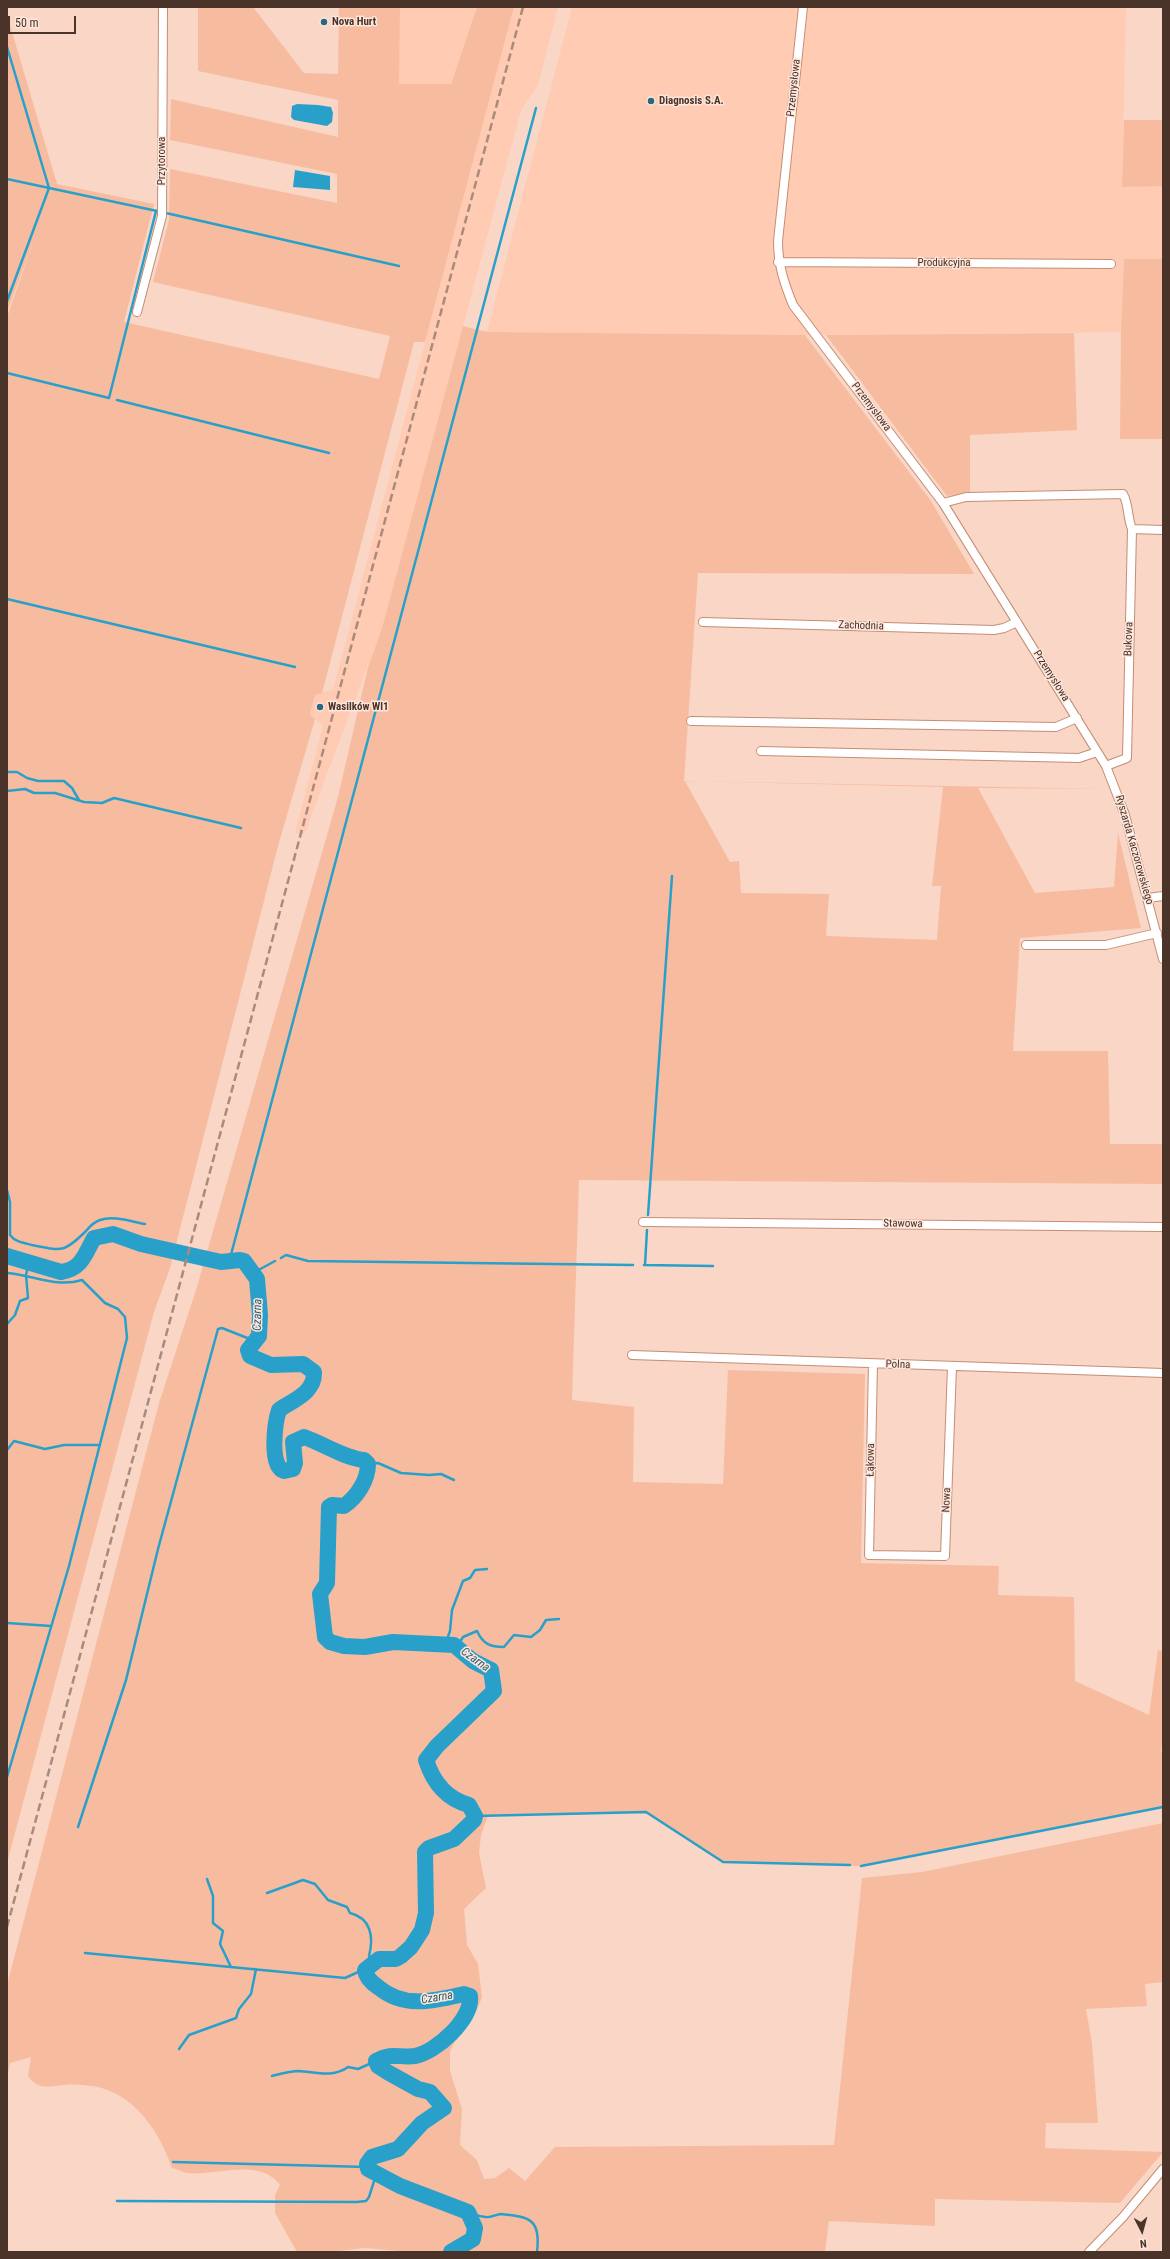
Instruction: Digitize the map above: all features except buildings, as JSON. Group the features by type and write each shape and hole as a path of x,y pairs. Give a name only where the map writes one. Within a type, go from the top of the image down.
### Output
{"street":[{"name":"Przytorowa","path":"137,312 162,216 163,7"},
{"name":"Przemysłowa","path":"803,7 778,234 778,262 793,305 943,503 1106,766"},
{"name":"Produkcyjna","path":"778,262 1111,264"},
{"path":"943,503 966,497 1123,494 1126,499 1127,518 1132,529 1163,530"},
{"name":"Bukowa","path":"1106,766 1127,758 1132,529"},
{"name":"Zachodnia","path":"703,622 994,630 1004,628 1017,622"},
{"path":"691,720 1056,727 1077,718"},
{"path":"761,751 1080,758 1097,752"},
{"name":"Ryszarda Kaczorowskiego","path":"1106,766 1125,815 1163,959"},
{"path":"1148,898 1163,896"},
{"path":"1026,945 1106,945 1157,933"},
{"name":"Stawowa","path":"643,1222 1163,1227"},
{"name":"Polna","path":"632,1355 952,1367 1068,1368 1163,1373"},
{"name":"Łąkowa","path":"869,1555 873,1364"},
{"name":"Nowa","path":"869,1555 945,1556 952,1367"},
{"path":"1089,2252 1123,2217 1163,2169"}],"shaded area":[{"path":"198,7 253,7 304,73 338,74 339,7 400,7 399,84 451,84 477,7 514,7 425,342 414,342 322,693 315,695 310,714 315,719 278,846 170,1268 154,1312 7,1863 7,317 35,237 7,312 7,15 57,184 154,204 124,322 379,379 390,336 153,282 169,220 170,169 337,203 337,174 170,140 171,99 338,137 338,100 198,71"},
{"path":"400,7 477,7 451,84 398,84"},
{"path":"514,7 558,7 538,85 521,110 382,628 304,835 295,833 323,726 310,714 315,694 333,690"},
{"path":"572,7 1126,7 1122,186 1163,186 1163,259 1124,259 1121,332 805,335 487,332"},
{"path":"1124,120 1163,120 1163,186 1122,187"},
{"path":"1124,259 1163,259 1163,439 1120,439 1121,332"},
{"path":"463,326 487,332 805,335 931,501 974,574 698,573 684,781 730,862 739,861 741,893 829,894 826,936 937,940 941,886 932,886 943,787 689,781 1105,789 978,788 1035,893 1114,887 1118,833 1141,928 1020,938 1013,1051 1108,1051 1110,1144 1163,1144 1163,1184 579,1180 572,1400 634,1407 633,1482 723,1484 728,1370 865,1374 861,1563 999,1566 998,1595 1074,1597 1075,1681 1149,1715 1158,1650 1163,1651 1163,1734 1161,1752 1163,1752 1163,1807 861,1866 723,1862 646,1812 488,1816 481,1835 479,1853 486,1888 464,1909 467,1945 478,1964 482,1997 477,2010 461,2030 450,2051 450,2071 462,2109 460,2145 477,2160 484,2179 495,2178 509,2168 525,2181 555,2147 834,2145 862,1878 922,1872 1163,1823 1163,1982 1145,1984 1147,2006 1086,2009 1092,2043 1098,2123 1046,2123 1045,2148 1163,2152 1120,2203 935,2199 935,2226 829,2221 825,2252 410,2252 365,2248 331,2252 297,2252 275,2213 275,2195 280,2185 271,2177 261,2172 250,2170 187,2173 172,2168 161,2142 145,2118 135,2107 112,2092 94,2086 40,2086 32,2081 28,2076 31,2057 10,2063 7,2079 7,1985 159,1403 196,1290 338,797 368,667 382,628"},
{"path":"1074,333 1077,430 970,435 970,492 947,496 826,335"}],"water":[{"path":"297,104 331,107 333,113 332,122 327,126 294,120 291,117 292,106"},
{"path":"295,170 330,176 330,190 293,187"}],"waterway":[{"path":"7,47 49,188 7,301"},
{"path":"229,1262 536,108"},
{"path":"7,179 157,211"},
{"path":"109,398 156,211"},
{"path":"166,213 399,266"},
{"path":"7,373 109,398"},
{"path":"117,400 329,453"},
{"path":"7,599 295,667"},
{"path":"7,772 17,772 27,778 38,781 64,781 72,788 79,800"},
{"path":"7,791 25,789 34,793 55,793 84,802 102,803 114,798 241,828"},
{"path":"648,1215 672,876"},
{"path":"7,1190 10,1202 10,1235 17,1241 26,1244 56,1249 67,1247 79,1238 94,1223 105,1219 123,1219 145,1224"},
{"path":"645,1265 647,1230"},
{"name":"Czarna","path":"7,1256 61,1272 74,1268 82,1260 94,1238 113,1234 141,1244 221,1262 244,1261 257,1279 260,1315 259,1336 248,1350 250,1356 271,1365 303,1364 314,1372 311,1385 307,1391 279,1410 274,1443 276,1461 279,1467 284,1471 293,1469 295,1463 293,1442 304,1437 349,1457 364,1460 368,1464 368,1470 364,1482 353,1498 344,1506 332,1505 329,1507 327,1583 320,1594 325,1637 330,1642 344,1646 365,1647 393,1642 454,1645 473,1661 491,1670 494,1691 437,1746 426,1760 429,1768 442,1788 454,1799 469,1805 475,1816 474,1820 454,1839 429,1848 425,1852 426,1913 422,1930 411,1947 396,1959 379,1959 365,1970 368,1977 374,1984 388,1994 408,2001 430,2001 464,1994 470,1996 469,2005 459,2024 451,2034 432,2049 415,2056 391,2056 376,2061 378,2066 389,2073 418,2089 430,2092 444,2108 422,2123 398,2149 372,2157 367,2164 368,2169 400,2186 468,2212 475,2228 473,2239 451,2252"},
{"path":"281,1258 286,1255 308,1261 633,1265"},
{"path":"253,1273 275,1261"},
{"path":"7,1324 15,1315 20,1301 28,1298 26,1275 29,1262"},
{"path":"644,1265 713,1266"},
{"path":"7,1273 63,1283 82,1280 105,1303 118,1309 125,1317 127,1338 69,1566 7,1777"},
{"path":"78,1827 126,1680 158,1549 218,1329 222,1328 255,1341"},
{"path":"7,1450 14,1441 45,1449 64,1445 100,1445"},
{"path":"368,1464 378,1463 401,1473 429,1475 441,1474 454,1480"},
{"path":"445,1645 450,1631 452,1610 463,1581 470,1578 475,1570 487,1569"},
{"path":"457,1647 463,1637 477,1631 484,1642 491,1645 504,1647 514,1635 531,1637 540,1630 546,1620 559,1619"},
{"path":"7,1623 51,1626"},
{"path":"861,1866 1163,1807"},
{"path":"475,1816 646,1812 723,1862 850,1865"},
{"path":"207,1879 213,1896 213,1923 223,1931 220,1944 231,1967"},
{"path":"267,1893 303,1880 315,1884 328,1900 347,1907 350,1913 363,1919 367,1924 371,1935 369,1956 376,1961"},
{"path":"85,1953 345,1978 367,1968"},
{"path":"179,2049 189,2035 236,2018 239,2009 251,1994 256,1969"},
{"path":"272,2076 296,2071 324,2074 336,2072 348,2067 358,2069 376,2061"},
{"path":"173,2162 367,2167"},
{"path":"117,2201 357,2202 366,2201 369,2197 376,2175"},
{"path":"468,2212 484,2217 501,2214 526,2219 535,2226 538,2241 537,2252"},
{"path":"457,2249 466,2252"}],"railway":[{"path":"7,1927 523,7"}],"place":[{"name":"Nova Hurt","path":"324,22"},
{"name":"Diagnosis S.A.","path":"651,101"},
{"name":"Wasilków Wl1","path":"320,707"}]}
